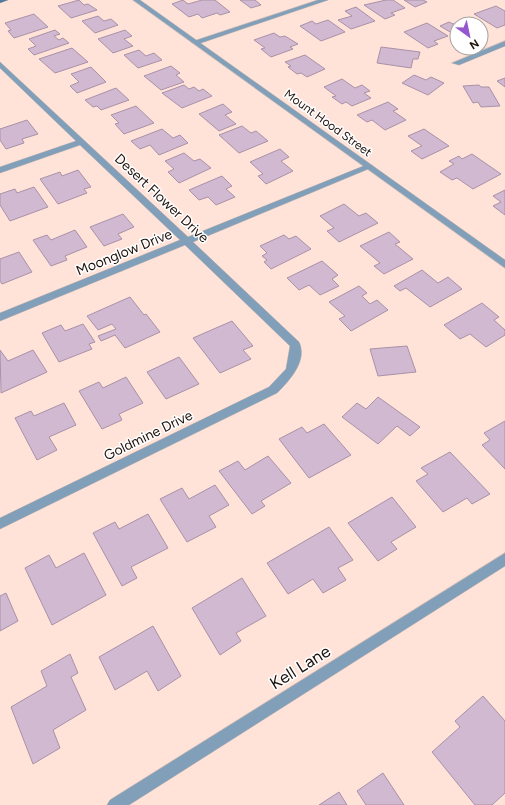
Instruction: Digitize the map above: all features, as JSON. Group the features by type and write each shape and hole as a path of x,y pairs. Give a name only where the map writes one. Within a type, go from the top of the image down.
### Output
{"main road":[{"path":"0,1 5,0"}],"street":[{"name":"Mount Hood Street","path":"136,0 505,265"},
{"path":"196,42 325,0"},
{"path":"456,63 505,43"},
{"name":"Desert Flower Drive","path":"0,64 295,345 295,357"},
{"path":"0,170 82,142"},
{"name":"Moonglow Drive","path":"0,318 369,167"},
{"name":"Goldmine Drive","path":"0,524 273,390 293,370 295,357"},
{"name":"Kell Lane","path":"115,805 505,560"}],"building":[{"path":"79,0 84,5 88,4 97,10 71,18 58,6"},
{"path":"183,0 188,4 202,0 215,0 230,12 220,15 217,13 202,18 198,14 189,17 172,4"},
{"path":"240,0 255,0 261,5 251,8"},
{"path":"393,0 405,8 391,13 395,15 385,19 364,5"},
{"path":"404,0 423,0 427,2 415,7"},
{"path":"496,6 505,11 505,25 497,28 489,23 489,16 477,16 474,14"},
{"path":"356,7 375,21 351,29 338,20 352,16 345,11"},
{"path":"34,14 48,27 14,38 8,31 11,30 5,23"},
{"path":"98,16 104,21 111,19 118,25 95,33 82,21"},
{"path":"328,20 345,32 321,41 300,26 312,21 316,24"},
{"path":"449,22 449,31 440,26"},
{"path":"427,23 448,36 434,41 438,44 428,48 404,32"},
{"path":"55,30 60,34 54,36 59,40 63,38 69,43 34,55 28,49 36,46 29,39"},
{"path":"125,30 132,36 124,39 133,46 113,53 98,39"},
{"path":"274,33 280,37 285,36 298,44 290,47 293,49 271,57 261,49 265,48 254,40"},
{"path":"381,47 420,52 418,59 413,59 411,68 377,63"},
{"path":"72,48 88,62 55,73 39,59"},
{"path":"139,50 146,56 154,53 162,60 138,68 124,55"},
{"path":"305,55 325,69 307,77 301,73 297,74 288,67 291,66 285,62"},
{"path":"171,66 180,73 176,75 184,82 161,90 144,76"},
{"path":"91,67 106,82 77,93 70,86 79,82 71,74"},
{"path":"414,75 426,80 431,77 444,83 428,95 402,83"},
{"path":"505,78 505,87 497,81"},
{"path":"342,79 355,88 362,85 370,91 364,93 371,98 352,106 346,102 342,104 332,97 336,96 324,87"},
{"path":"184,85 189,89 194,87 199,91 203,89 212,96 182,108 162,93"},
{"path":"479,85 481,87 489,87 500,106 481,107 478,102 473,103 463,86"},
{"path":"116,88 129,100 101,110 97,106 93,107 85,100"},
{"path":"388,102 398,109 393,111 406,120 385,130 372,120 367,122 357,115"},
{"path":"223,104 232,112 225,115 236,124 219,131 199,114"},
{"path":"136,106 154,123 124,134 115,124 119,123 111,115"},
{"path":"27,120 38,134 22,139 24,143 6,149 0,140 0,129"},
{"path":"242,126 251,133 256,131 268,141 239,153 219,135"},
{"path":"162,129 173,138 180,135 188,143 159,155 150,145 140,149 131,141"},
{"path":"424,129 449,146 422,159 411,151 422,146 408,136"},
{"path":"280,149 289,157 281,161 293,171 266,184 258,176 263,174 250,162"},
{"path":"184,153 194,161 200,159 211,168 179,183 168,172 174,169 165,161"},
{"path":"472,154 501,174 473,189 457,178 452,180 440,172 454,164 449,161 459,156 462,159"},
{"path":"78,170 91,187 84,189 87,193 58,204 40,179 60,172 62,176"},
{"path":"222,176 232,186 226,189 235,197 216,205 208,197 199,200 189,190"},
{"path":"34,187 48,207 10,221 0,205 0,194 15,189 17,193"},
{"path":"505,190 505,215 493,206 501,202 493,196"},
{"path":"344,204 359,216 366,213 378,223 339,242 327,231 334,228 320,216"},
{"path":"123,214 134,227 118,234 122,239 104,246 90,227"},
{"path":"75,230 87,247 65,256 67,260 51,266 33,240 47,235 51,240"},
{"path":"389,232 400,242 395,244 413,259 384,274 374,266 380,263 360,246"},
{"path":"284,235 289,239 296,236 311,249 271,269 264,262 267,260 262,256 267,253 260,246"},
{"path":"19,252 32,272 2,284 0,281 0,259"},
{"path":"322,261 338,275 332,279 339,286 320,295 309,285 299,290 287,278"},
{"path":"422,270 438,283 448,277 462,289 430,307 406,288 400,291 394,286"},
{"path":"359,286 367,293 362,296 370,304 377,300 388,310 351,331 339,319 345,316 329,302"},
{"path":"130,297 160,332 125,348 115,335 101,341 98,336 116,329 112,324 98,330 87,316"},
{"path":"482,303 499,317 494,320 505,330 505,335 486,347 470,334 460,339 444,325"},
{"path":"232,321 253,346 243,350 251,359 220,373 193,338"},
{"path":"83,324 95,342 89,344 92,349 59,362 42,333 61,325 65,331"},
{"path":"407,346 416,372 378,376 370,349"},
{"path":"0,350 8,361 33,350 47,372 1,393"},
{"path":"179,357 199,384 166,399 147,372"},
{"path":"126,377 143,403 119,414 122,420 102,429 79,391 99,382 103,388"},
{"path":"378,397 420,427 410,436 397,426 378,444 342,417 357,403 366,409"},
{"path":"64,403 76,425 49,437 57,450 37,460 15,418 31,411 34,416"},
{"path":"505,421 505,469 482,445 490,440 484,433"},
{"path":"324,424 351,455 309,478 279,439 302,427 307,433"},
{"path":"450,452 490,494 472,504 467,498 443,512 416,481 428,474 421,468"},
{"path":"268,456 291,483 261,501 265,506 252,514 219,471 238,461 245,470"},
{"path":"215,485 229,505 209,516 216,527 187,542 160,499 182,488 189,499"},
{"path":"392,497 416,527 391,542 397,549 378,561 348,523"},
{"path":"148,514 168,548 131,567 137,578 122,586 93,533 115,522 119,529"},
{"path":"329,527 353,560 338,568 346,580 323,593 313,579 288,594 267,563"},
{"path":"84,553 106,595 52,625 25,568 49,555 56,568"},
{"path":"242,578 266,616 236,633 241,641 220,655 192,608"},
{"path":"6,593 18,621 0,631 0,596"},
{"path":"153,626 181,676 158,691 147,671 115,690 99,657"},
{"path":"70,654 78,673 71,677 86,710 53,730 60,748 33,764 11,707 47,686 41,671"},
{"path":"483,696 505,721 505,793 492,805 475,805 432,752 460,727 455,721"},
{"path":"383,773 404,805 366,805 357,791"},
{"path":"339,792 347,805 319,805"}]}
